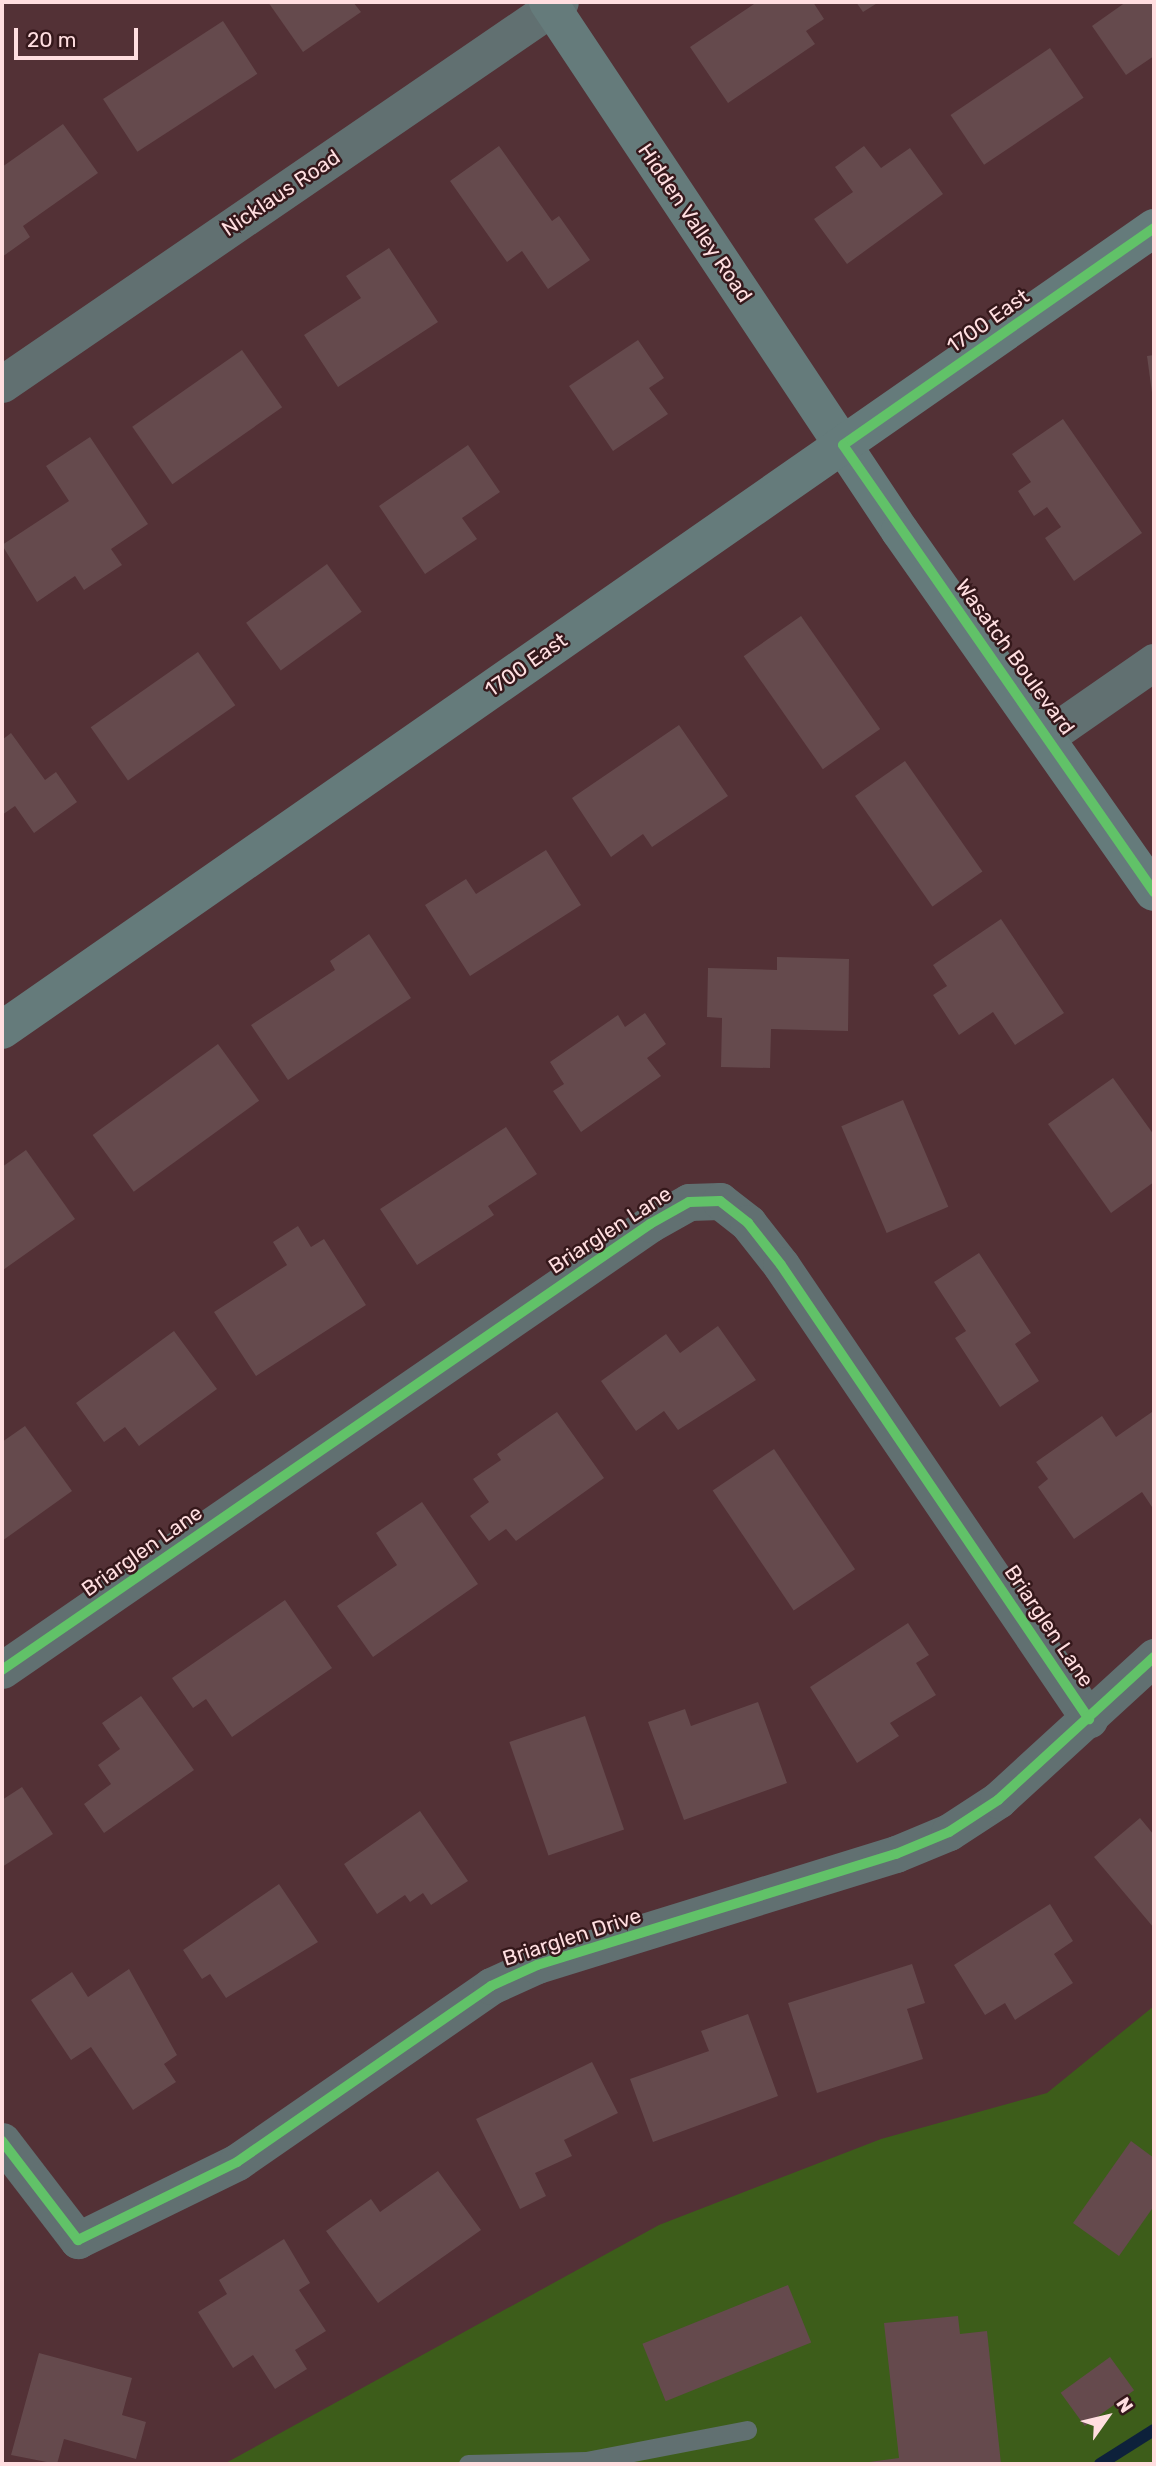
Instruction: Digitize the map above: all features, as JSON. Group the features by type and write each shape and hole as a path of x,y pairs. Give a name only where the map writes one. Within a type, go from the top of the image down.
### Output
{"main road":[{"name":"Hidden Valley Road","path":"553,4 843,445"},
{"name":"1700 East","path":"2,1030 1154,228"},
{"name":"Wasatch Boulevard","path":"843,445 1049,735 1154,892"}],"street":[{"name":"Nicklaus Road","path":"2,384 553,4"},
{"path":"1049,735 1154,662"},
{"name":"Briarglen Lane","path":"2,1670 650,1223 689,1202 720,1201 748,1223 781,1265 1089,1719"},
{"name":"Briarglen Drive","path":"2,2141 78,2239 237,2162 491,1986 537,1965 896,1854 949,1832 998,1800 1154,1657"}],"lane":[{"path":"468,2464 586,2461 747,2430"}],"green space":[{"path":"1154,2006 1154,2464 224,2464 659,2225 881,2139 1047,2093"}],"building":[{"path":"268,2 353,2 361,12 303,52"},
{"path":"757,2 813,2 824,19 806,31 815,44 728,103 690,47"},
{"path":"856,2 879,2 863,12"},
{"path":"1126,2 1154,2 1154,56 1126,75 1092,26"},
{"path":"223,21 257,74 137,152 103,99"},
{"path":"1050,48 1084,98 984,165 951,115"},
{"path":"63,124 98,173 23,226 30,237 2,257 2,167"},
{"path":"499,146 552,221 559,216 590,260 548,289 522,251 507,262 450,181"},
{"path":"864,146 881,168 910,148 943,194 847,264 814,219 853,192 835,167"},
{"path":"389,248 438,322 338,387 304,335 361,298 346,276"},
{"path":"638,340 664,378 649,388 668,414 613,451 569,386"},
{"path":"242,350 282,407 172,484 132,427"},
{"path":"1154,355 1154,399 1153,400 1147,356"},
{"path":"1063,419 1142,533 1074,581 1045,538 1061,527 1047,507 1034,516 1018,491 1031,482 1012,454"},
{"path":"90,437 148,524 111,549 122,565 84,590 75,576 37,602 2,545 69,501 46,466"},
{"path":"468,445 500,492 462,518 477,539 425,574 379,506"},
{"path":"327,564 362,612 281,671 246,623"},
{"path":"801,616 880,729 823,769 744,656"},
{"path":"198,652 235,705 128,780 91,727"},
{"path":"679,725 728,796 652,847 643,834 611,857 572,798"},
{"path":"11,733 45,780 56,772 77,802 34,833 15,806 2,815 2,740"},
{"path":"905,761 982,872 932,907 855,796"},
{"path":"546,850 581,905 470,976 425,905 466,879 476,894"},
{"path":"1001,919 1064,1013 1015,1045 993,1012 959,1035 933,995 947,986 933,965"},
{"path":"369,934 411,998 288,1080 251,1025 335,970 330,961"},
{"path":"777,957 849,959 848,1031 771,1029 770,1068 721,1067 722,1018 707,1017 708,968 777,970"},
{"path":"645,1013 666,1044 647,1058 661,1076 581,1132 553,1091 564,1084 550,1062 618,1015 625,1027"},
{"path":"218,1044 259,1101 134,1192 93,1135"},
{"path":"1113,1078 1154,1135 1154,1182 1111,1213 1048,1124"},
{"path":"903,1100 948,1207 887,1233 841,1126"},
{"path":"506,1127 537,1174 488,1206 494,1215 417,1265 380,1209"},
{"path":"26,1150 75,1219 3,1270 2,1167"},
{"path":"298,1226 311,1247 324,1239 366,1305 256,1376 214,1312 287,1265 273,1242"},
{"path":"979,1253 1031,1333 1015,1344 1039,1381 1000,1407 955,1338 966,1331 934,1282"},
{"path":"718,1326 756,1380 678,1430 664,1411 636,1431 601,1381 666,1334 680,1353"},
{"path":"174,1331 217,1389 139,1446 125,1427 104,1442 76,1403"},
{"path":"557,1412 604,1478 516,1541 506,1529 489,1541 470,1516 489,1502 473,1479 501,1460 497,1454"},
{"path":"1152,1412 1154,1510 1142,1492 1074,1539 1038,1487 1048,1479 1036,1462 1102,1416 1116,1437"},
{"path":"25,1426 72,1491 2,1541 2,1442"},
{"path":"774,1449 855,1569 794,1611 713,1490"},
{"path":"422,1502 478,1584 373,1657 337,1606 397,1565 376,1533"},
{"path":"285,1600 332,1668 232,1737 206,1699 193,1708 172,1678"},
{"path":"908,1623 929,1655 916,1663 936,1695 890,1723 899,1736 857,1763 810,1687"},
{"path":"141,1696 194,1770 104,1833 84,1804 111,1784 98,1765 120,1749 102,1723"},
{"path":"758,1702 787,1783 684,1820 648,1722 685,1709 691,1726"},
{"path":"585,1716 624,1829 548,1856 509,1742"},
{"path":"22,1787 53,1834 2,1867 2,1800"},
{"path":"420,1811 468,1881 431,1905 423,1893 410,1902 405,1895 377,1914 344,1864"},
{"path":"1140,1818 1154,1835 1154,1928 1094,1857"},
{"path":"279,1884 318,1942 226,1998 210,1974 202,1979 183,1950"},
{"path":"1050,1904 1073,1941 1054,1954 1073,1983 1015,2020 1005,2003 985,2015 954,1965"},
{"path":"912,1964 925,2003 907,2009 923,2059 817,2093 788,2003"},
{"path":"129,1969 177,2055 164,2064 176,2082 133,2110 91,2047 71,2060 31,2000 72,1972 88,1997"},
{"path":"748,2014 778,2096 653,2142 630,2079 709,2051 701,2031"},
{"path":"592,2062 618,2113 564,2140 572,2156 535,2173 546,2196 520,2209 476,2119"},
{"path":"1131,2141 1154,2158 1154,2206 1119,2256 1073,2223"},
{"path":"438,2171 481,2230 378,2303 326,2231 371,2199 380,2212"},
{"path":"284,2239 310,2283 299,2290 326,2331 295,2350 307,2369 275,2389 253,2355 233,2368 198,2312 227,2294 219,2280"},
{"path":"788,2285 811,2342 666,2401 642,2344"},
{"path":"958,2316 960,2334 987,2331 1001,2464 854,2464 899,2458 884,2323"},
{"path":"39,2353 132,2378 122,2415 146,2422 136,2459 64,2439 57,2464 11,2455"},
{"path":"1110,2357 1134,2390 1085,2426 1061,2393"}],"waterway":[{"path":"1100,2464 1154,2430"}],"cycle path":[{"path":"1154,228 843,445 1154,892"},
{"path":"2,1670 650,1224 689,1202 720,1201 748,1223 781,1265 1089,1719"},
{"path":"2,2141 78,2240 237,2162 491,1986 537,1965 896,1854 949,1832 998,1800 1154,1657"}]}
